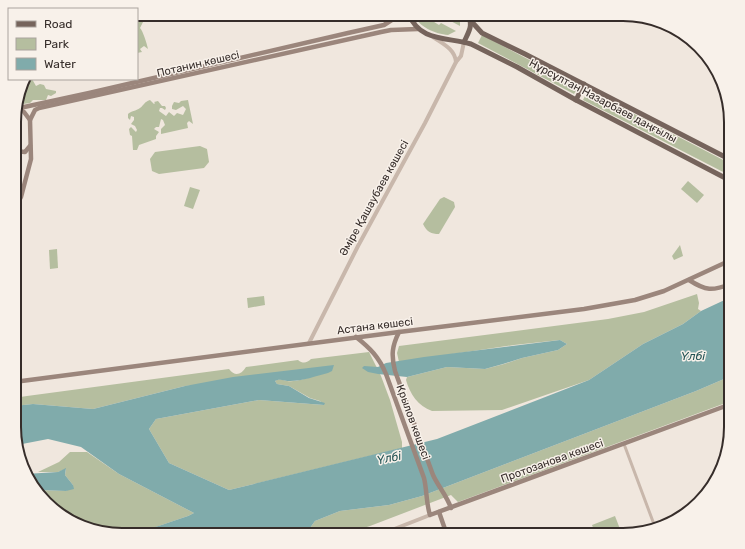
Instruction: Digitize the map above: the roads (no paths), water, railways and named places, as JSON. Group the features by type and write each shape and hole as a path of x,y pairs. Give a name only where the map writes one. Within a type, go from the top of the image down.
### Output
{"main road":[{"name":"Потанин көшесі","path":"22,108 343,35 384,25 390,21"},
{"path":"412,21 418,29"},
{"path":"464,42 471,21"},
{"name":"Нұрсұлтан Назарбаев даңғылы","path":"471,21 482,33 724,156"},
{"name":"Потанин көшесі","path":"30,120 35,110 39,108 381,32 418,29"},
{"name":"Нұрсұлтан Назарбаев даңғылы","path":"418,29 429,35 449,41 471,44 724,177"},
{"path":"576,100 584,84"},
{"path":"21,186 31,159 30,120 22,111"},
{"path":"21,152 25,152 31,143"},
{"name":"Астана көшесі","path":"21,381 583,309 635,300 664,291 724,263"},
{"path":"689,280 706,289 724,286"},
{"name":"Крылов көшесі","path":"398,332 392,345 393,361 398,378 432,475 437,485 447,498 451,508"},
{"name":"Крылов көшесі","path":"356,337 371,349 382,364 424,478 427,489 427,504 430,515"},
{"name":"Протозанова көшесі","path":"430,515 724,407"},
{"path":"439,512 445,528"}],"street":[{"path":"429,35 453,52 456,56 456,62"},
{"name":"Әміре Қашаубаев көшесі","path":"309,344 354,252 425,123 456,62 461,56 464,42"},
{"path":"624,444 654,523"},
{"name":"Протозанова көшесі","path":"397,528 430,515"}],"water":[{"name":"Үлбі","path":"724,300 724,379 422,496 389,505 340,511 315,521 310,528 153,528 194,513 119,474 81,447 48,439 23,444 21,433 21,405 33,404 93,409 185,386 233,377 334,365 332,371 314,377 295,381 275,381 277,384 289,386 309,398 325,403 324,405 259,400 156,419 149,429 169,463 229,490 437,439 589,380 643,344 683,324 701,311"},
{"path":"560,340 567,344 558,350 522,358 485,369 447,367 407,377 368,372 362,368 364,366 378,367 386,363 424,357"},
{"path":"66,468 65,475 73,485 74,489 66,491 44,490 33,474 58,472"}]}
